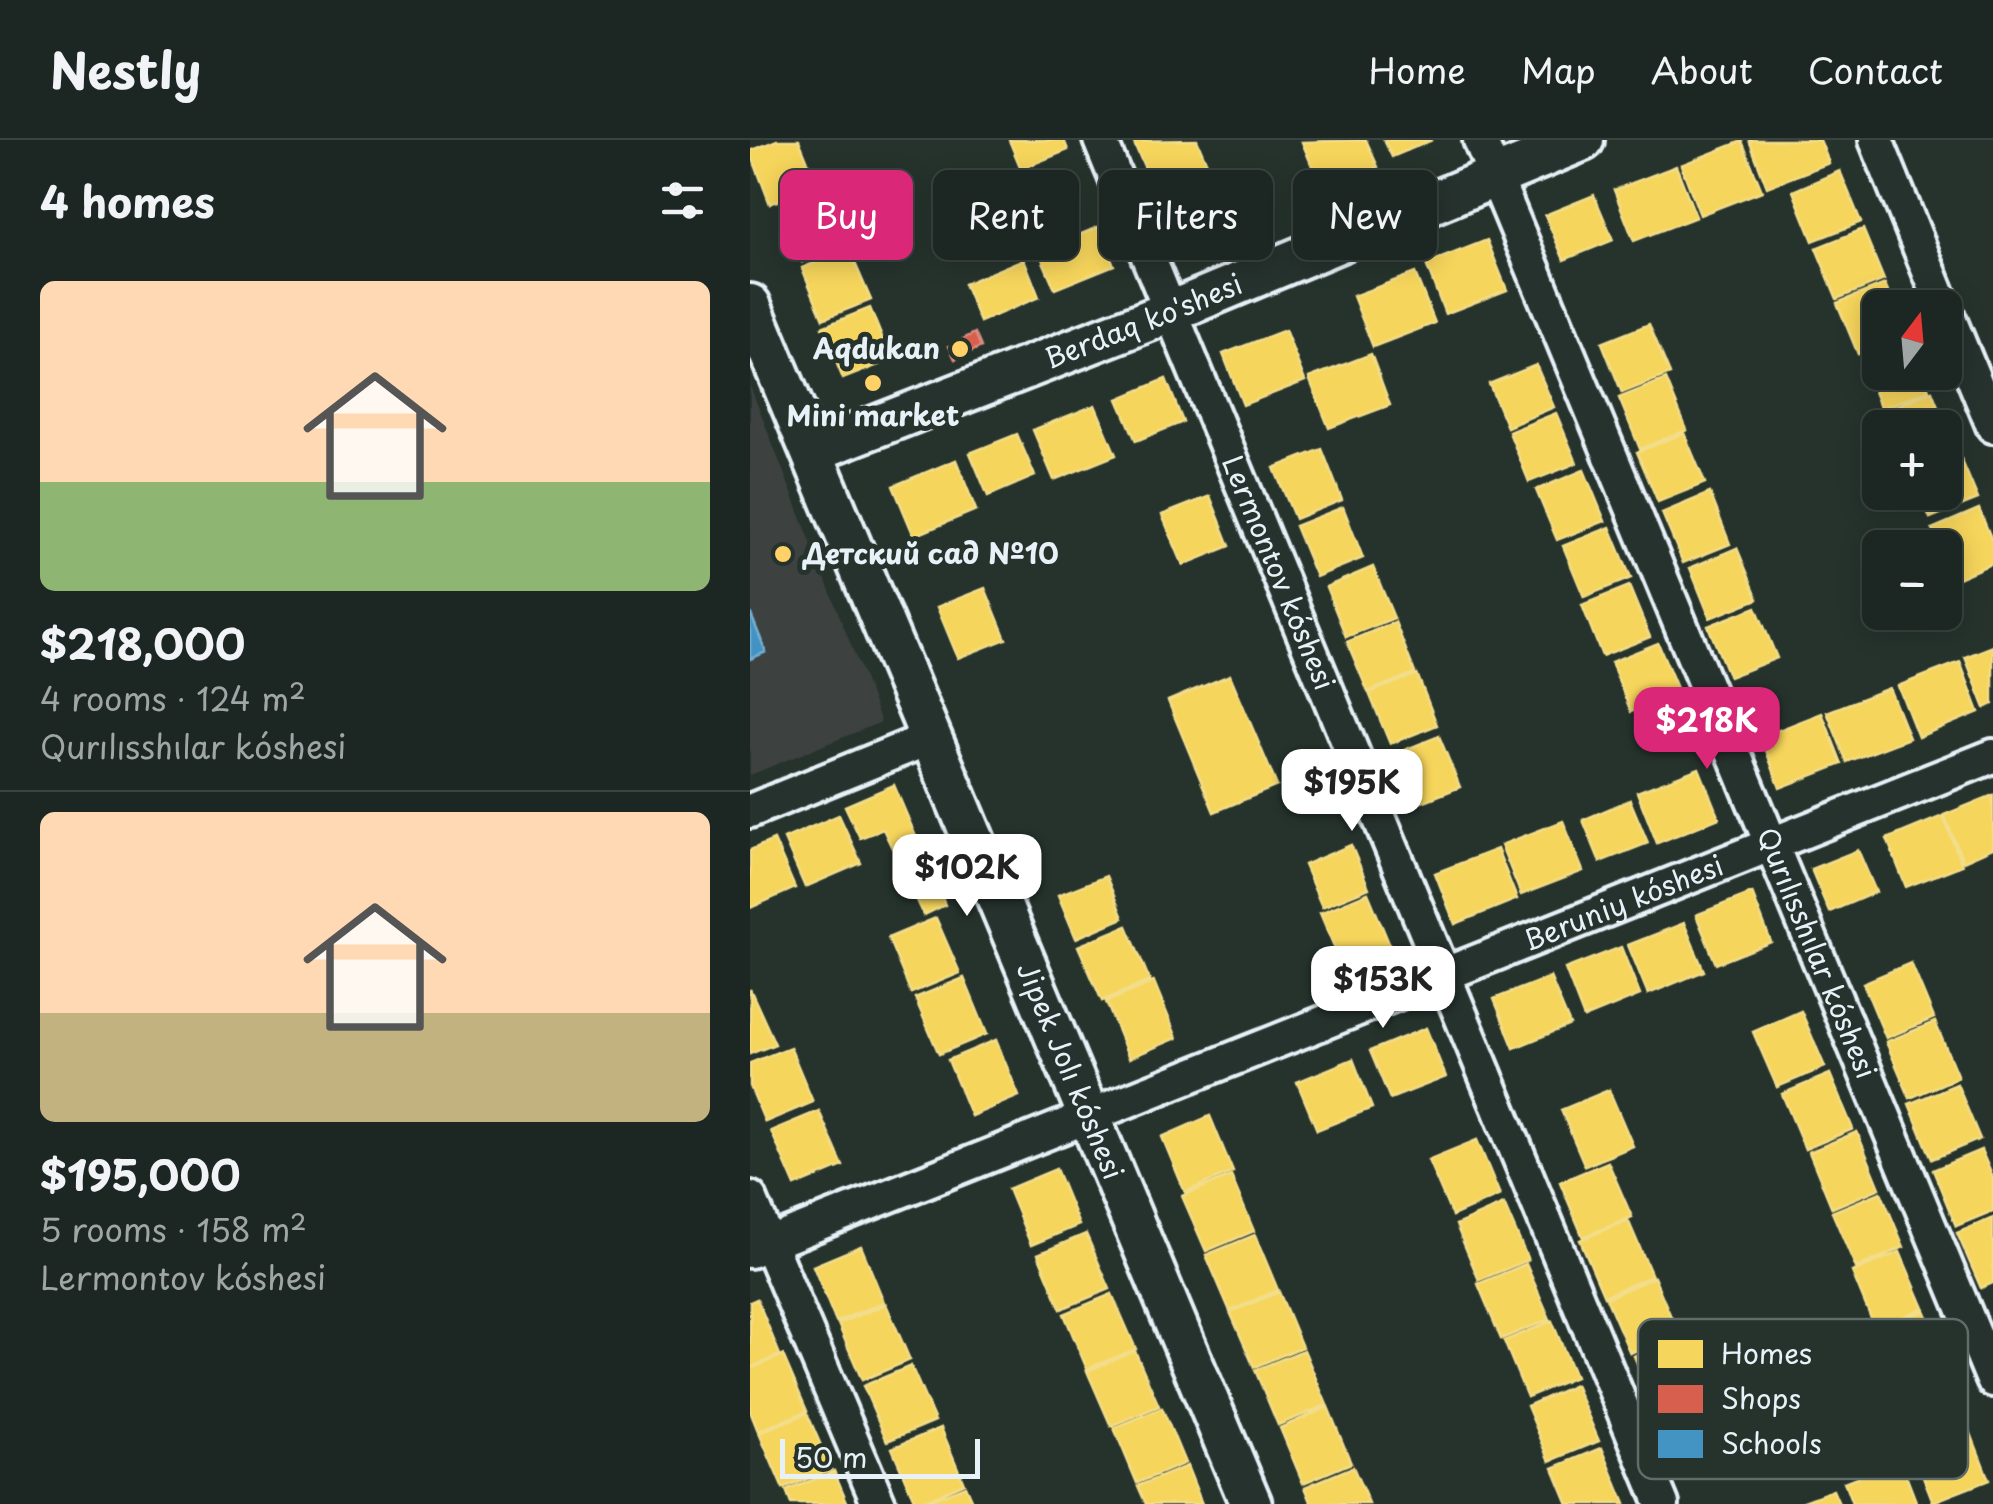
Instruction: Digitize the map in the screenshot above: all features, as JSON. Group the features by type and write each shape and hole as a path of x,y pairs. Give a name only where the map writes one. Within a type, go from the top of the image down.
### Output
{"street":[{"name":"Lermontov kóshesi","path":"1100,140 1638,1446"},
{"name":"Berdaq ko'shesi","path":"813,450 1170,312 1487,158 1583,140"},
{"path":"1876,140 1938,290"},
{"name":"Qurılısshılar kóshesi","path":"1487,158 1968,1319"},
{"name":"Jipek Jolı kóshesi","path":"750,305 1251,1504"},
{"path":"1962,350 1993,426"},
{"path":"750,811 930,738"},
{"name":"Beruniy kóshesi","path":"760,1248 1088,1120 1443,972 1993,756"},
{"path":"750,1198 760,1248 879,1504"},
{"name":"Qurılısshılar kóshesi","path":"1968,1320 1993,1380"},
{"name":"Lermontov kóshesi","path":"1652,1479 1662,1504"}],"shaded area":[{"name":"Детский сад №10","path":"750,386 881,722 750,775"}],"building: Homes":[{"path":"777,140 799,140 811,170 780,170 780,200 770,204 750,151"},
{"path":"1009,140 1064,140 1068,150 1021,169"},
{"path":"1197,140 1210,170 1146,170 1133,141"},
{"path":"1366,140 1378,167 1314,170 1302,142"},
{"path":"1384,140 1432,140 1392,157"},
{"path":"1749,140 1820,140 1829,163 1767,187"},
{"path":"1742,141 1762,191 1700,215 1681,165"},
{"path":"1676,166 1696,217 1634,241 1614,190"},
{"path":"1840,171 1861,222 1813,241 1793,191"},
{"path":"1594,195 1613,240 1564,260 1545,215"},
{"path":"1098,227 1099,260 1112,260 1114,265 1055,289 1042,260 1079,260 1079,235"},
{"path":"1863,229 1884,280 1837,299 1816,248"},
{"path":"1487,240 1507,290 1445,314 1426,264"},
{"path":"822,260 854,260 871,300 823,319 802,268"},
{"path":"1024,260 1039,297 980,322 964,284"},
{"path":"1415,273 1435,323 1373,347 1353,296"},
{"path":"1862,293 1862,352 1858,354 1837,303"},
{"path":"870,308 891,360 843,379 822,327"},
{"path":"1649,324 1670,374 1622,393 1602,343"},
{"path":"1285,330 1305,381 1243,405 1223,354"},
{"path":"1371,354 1390,405 1329,428 1309,378"},
{"path":"1536,365 1554,407 1507,427 1489,384"},
{"path":"1166,379 1183,422 1136,441 1118,399"},
{"path":"1666,379 1687,430 1640,449 1619,398"},
{"path":"1873,390 1929,390 1881,409"},
{"path":"1932,391 1939,410 1886,410"},
{"path":"1095,405 1116,455 1054,480 1033,430"},
{"path":"1556,413 1577,463 1529,482 1509,432"},
{"path":"1684,433 1705,483 1658,502 1637,452"},
{"path":"1017,434 1035,476 988,496 970,453"},
{"path":"1322,449 1342,500 1295,519 1274,468"},
{"path":"956,460 976,510 914,536 893,486"},
{"path":"1962,461 1978,499 1962,505"},
{"path":"1584,470 1605,521 1557,540 1536,490"},
{"path":"1710,493 1730,544 1683,563 1662,513"},
{"path":"1210,496 1230,546 1183,565 1162,515"},
{"path":"1343,507 1363,558 1316,577 1295,526"},
{"path":"1979,509 1993,543 1993,563 1962,576 1962,530 1932,529"},
{"path":"1927,510 1950,510 1930,518"},
{"path":"1610,527 1631,578 1584,597 1563,546"},
{"path":"1737,548 1758,599 1710,618 1690,568"},
{"path":"1373,567 1394,618 1346,637 1326,587"},
{"path":"1629,586 1650,637 1602,656 1582,605"},
{"path":"985,588 1006,639 958,658 937,607"},
{"path":"1756,607 1777,658 1729,677 1708,626"},
{"path":"1395,622 1415,673 1368,692 1347,642"},
{"path":"1658,643 1679,693 1631,712 1611,662"},
{"path":"1993,646 1993,704 1985,708 1965,657"},
{"path":"1960,662 1979,712 1918,737 1898,686"},
{"path":"1417,674 1437,725 1390,744 1369,693"},
{"path":"1230,675 1277,786 1214,812 1168,701"},
{"path":"1889,688 1909,738 1847,762 1827,712"},
{"path":"1822,713 1842,764 1780,788 1761,737"},
{"path":"1439,736 1460,787 1412,806 1392,755"},
{"path":"1699,768 1719,818 1657,843 1637,792"},
{"path":"894,785 945,905 924,915 883,829 860,838 845,806"},
{"path":"1993,795 1993,848 1963,861 1944,815"},
{"path":"1630,800 1648,843 1600,862 1583,820"},
{"path":"839,815 861,863 805,887 784,839"},
{"path":"1943,816 1962,865 1906,887 1887,839"},
{"path":"1563,821 1583,871 1521,895 1501,845"},
{"path":"774,840 795,888 750,908 750,850"},
{"path":"1351,845 1369,888 1322,907 1304,865"},
{"path":"1497,849 1517,899 1455,924 1435,873"},
{"path":"1858,850 1876,892 1829,912 1811,869"},
{"path":"1106,876 1123,918 1076,938 1058,895"},
{"path":"1368,893 1391,948 1343,968 1320,913"},
{"path":"1752,893 1771,942 1716,964 1696,915"},
{"path":"936,918 960,973 911,993 888,938"},
{"path":"1684,923 1704,971 1648,994 1628,945"},
{"path":"1127,926 1150,981 1102,1001 1078,946"},
{"path":"1621,947 1640,995 1584,1018 1565,969"},
{"path":"1911,963 1934,1018 1886,1038 1863,983"},
{"path":"1550,977 1570,1025 1514,1048 1494,999"},
{"path":"964,978 987,1034 939,1054 915,998"},
{"path":"1154,982 1177,1038 1129,1058 1106,1002"},
{"path":"750,989 775,1044 750,1054"},
{"path":"1801,1011 1825,1067 1777,1087 1753,1032"},
{"path":"1935,1022 1958,1077 1910,1098 1886,1042"},
{"path":"1426,1028 1446,1077 1390,1099 1370,1051"},
{"path":"996,1040 1019,1096 971,1116 948,1060"},
{"path":"790,1047 813,1102 765,1122 750,1086 750,1063"},
{"path":"1353,1059 1372,1108 1317,1130 1297,1082"},
{"path":"1830,1074 1853,1129 1805,1149 1782,1094"},
{"path":"1957,1084 1980,1139 1932,1159 1909,1104"},
{"path":"1609,1090 1633,1146 1585,1166 1561,1110"},
{"path":"819,1111 843,1166 795,1186 771,1131"},
{"path":"1210,1116 1233,1172 1185,1192 1162,1137"},
{"path":"1857,1132 1880,1188 1832,1208 1809,1152"},
{"path":"1477,1140 1500,1195 1452,1216 1428,1160"},
{"path":"1981,1150 1993,1178 1993,1211 1956,1226 1933,1170"},
{"path":"1608,1162 1632,1217 1583,1237 1560,1182"},
{"path":"1056,1169 1079,1225 1031,1245 1008,1189"},
{"path":"1231,1176 1254,1231 1206,1251 1182,1196"},
{"path":"1881,1192 1904,1247 1856,1268 1832,1212"},
{"path":"1504,1204 1528,1260 1479,1280 1456,1225"},
{"path":"1993,1218 1993,1283 1981,1288 1957,1233"},
{"path":"1628,1220 1652,1276 1604,1296 1580,1240"},
{"path":"1086,1234 1110,1289 1061,1309 1038,1254"},
{"path":"1255,1235 1278,1290 1230,1311 1206,1255"},
{"path":"861,1246 884,1302 836,1322 813,1266"},
{"path":"1900,1252 1924,1308 1897,1319 1871,1319 1852,1272"},
{"path":"1526,1264 1550,1319 1501,1339 1478,1284"},
{"path":"1654,1277 1672,1319 1638,1319 1638,1350 1630,1353 1606,1298"},
{"path":"1279,1292 1302,1347 1254,1367 1230,1312"},
{"path":"1112,1294 1136,1349 1087,1369 1064,1314"},
{"path":"757,1299 780,1355 750,1368 750,1302"},
{"path":"886,1304 910,1360 862,1380 838,1324"},
{"path":"1925,1310 1929,1319 1904,1319"},
{"path":"1552,1321 1575,1377 1527,1397 1504,1341"},
{"path":"1304,1350 1327,1405 1278,1425 1255,1370"},
{"path":"1135,1351 1159,1406 1111,1426 1087,1371"},
{"path":"783,1355 807,1411 758,1431 750,1411 750,1369"},
{"path":"911,1366 935,1421 887,1441 863,1386"},
{"path":"1575,1385 1599,1441 1550,1461 1527,1406"},
{"path":"1328,1407 1351,1463 1303,1483 1280,1428"},
{"path":"1162,1408 1185,1463 1137,1483 1114,1428"},
{"path":"807,1413 831,1469 783,1489 759,1433"},
{"path":"941,1428 964,1483 916,1504 892,1448"},
{"path":"1968,1432 1989,1480 1933,1502 1924,1479 1968,1479"},
{"path":"1602,1448 1625,1504 1568,1504 1553,1468"},
{"path":"1187,1466 1202,1504 1146,1504 1138,1486"},
{"path":"1353,1467 1369,1504 1312,1504 1305,1487"},
{"path":"834,1471 848,1504 791,1504 786,1491"},
{"path":"1907,1479 1917,1504 1852,1504 1844,1482"},
{"path":"965,1486 973,1504 921,1504"},
{"path":"1833,1490 1839,1504 1796,1504"}],"building: Shops":[{"path":"975,333 981,347 955,359 949,346"}],"building: Schools":[{"path":"750,612 766,652 750,659"}],"place":[{"name":"Aqdukan","path":"960,349"},
{"name":"Mini market","path":"873,383"},
{"name":"Детский сад №10","path":"783,554"}]}
